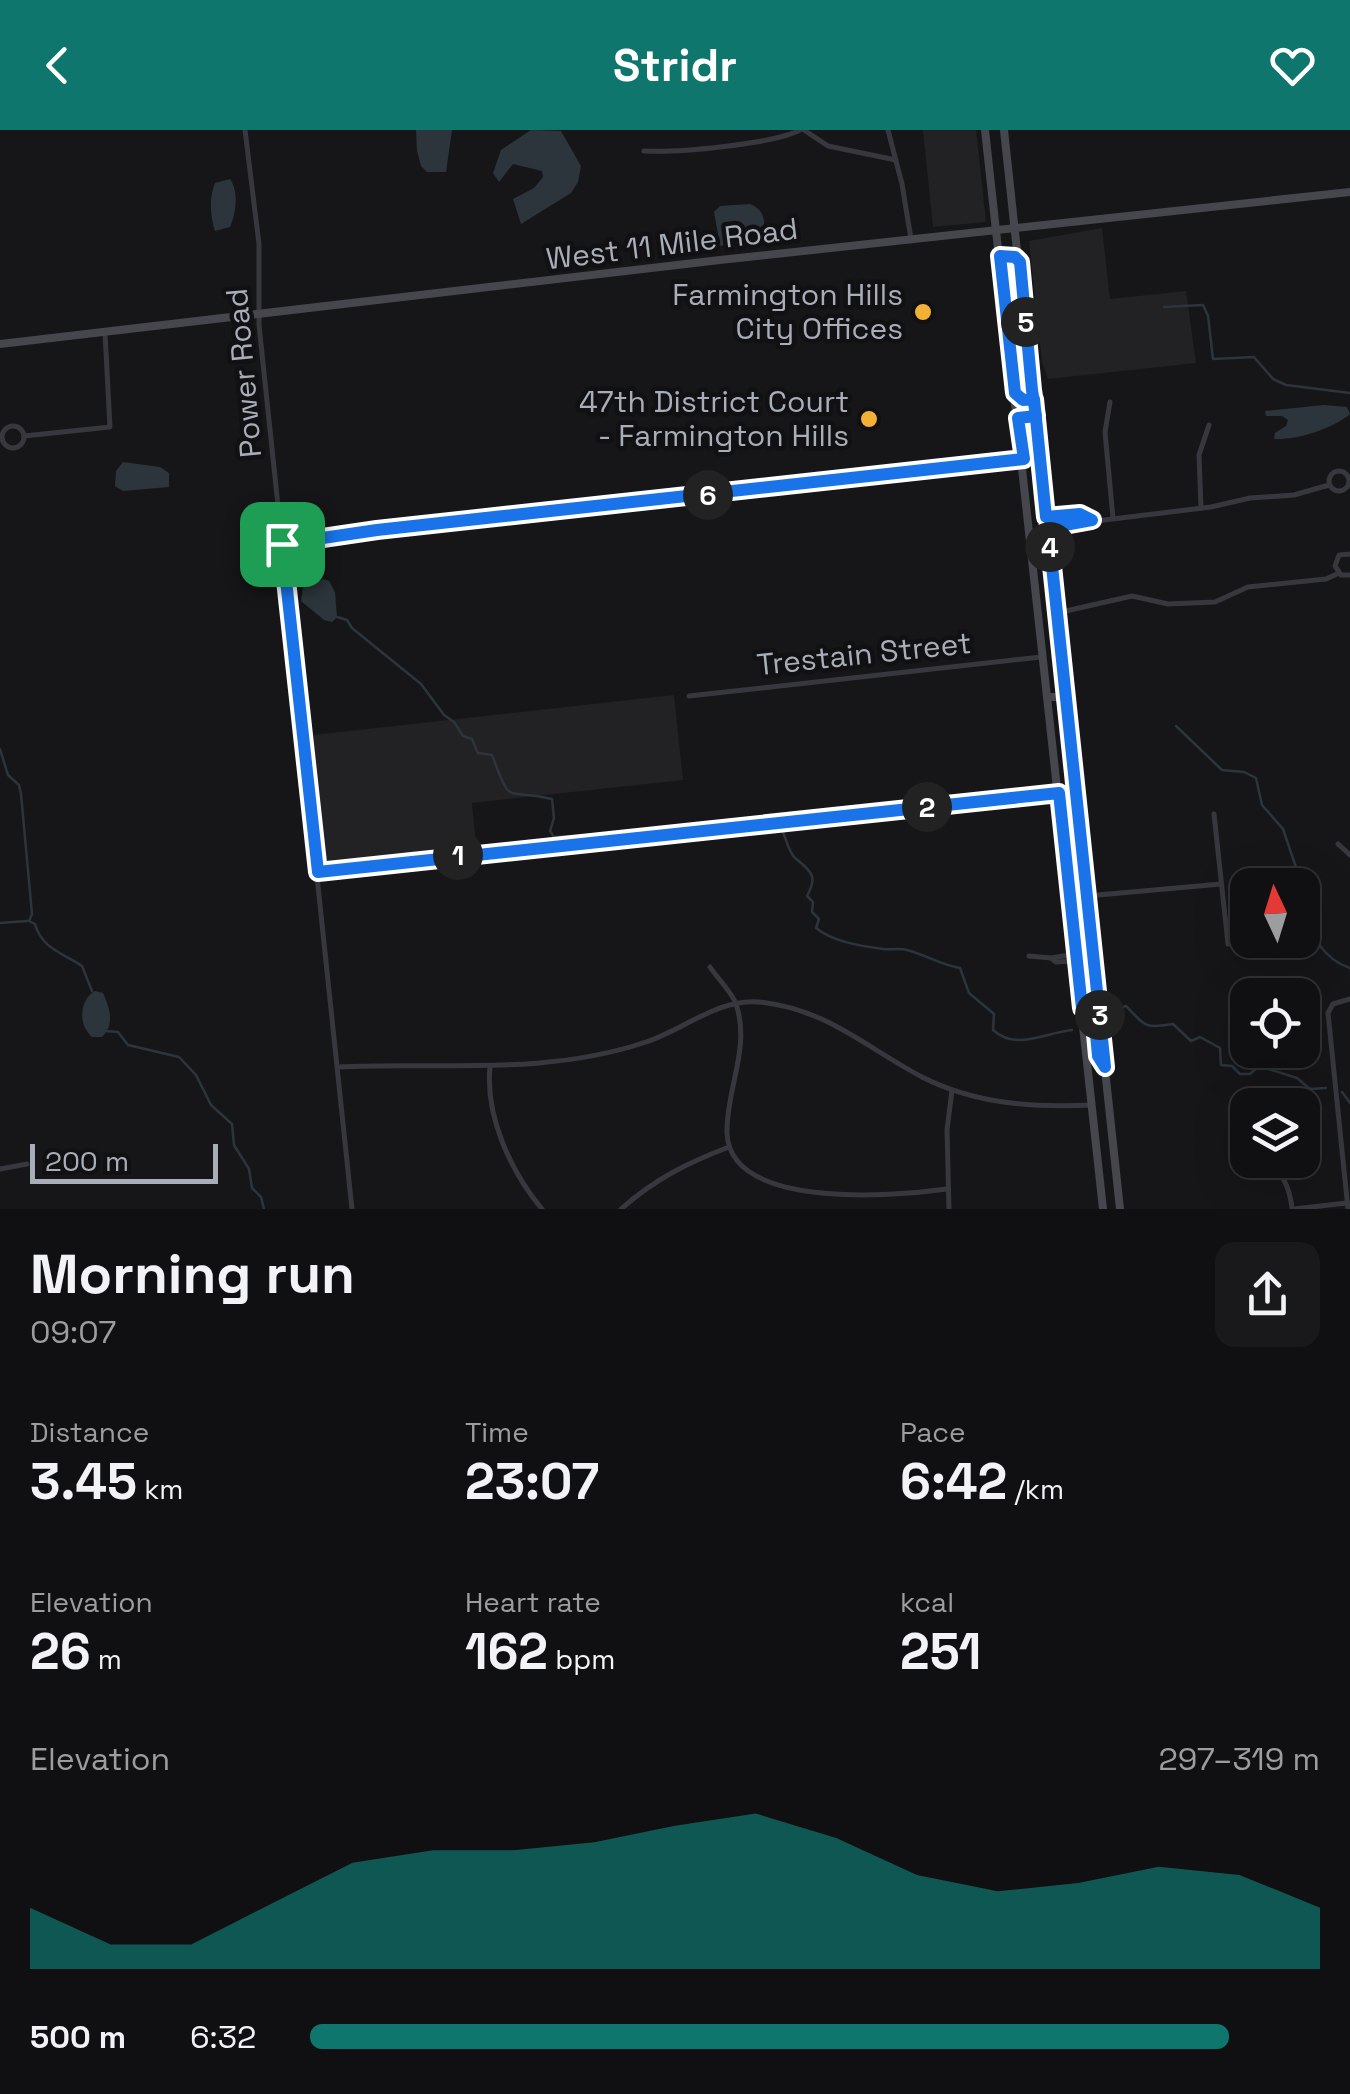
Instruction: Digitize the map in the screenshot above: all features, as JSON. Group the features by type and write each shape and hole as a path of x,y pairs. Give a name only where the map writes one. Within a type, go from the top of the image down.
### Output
{"main road":[{"path":"985,130 1024,459 1103,1209"},
{"path":"1005,130 1120,1209"},
{"name":"West 11 Mile Road","path":"0,344 1350,192"},
{"path":"993,200 998,206 1014,207"},
{"path":"1000,256 1010,254 1020,262"},
{"path":"1015,393 1023,400 1034,399"},
{"path":"1018,418 1036,416"},
{"path":"1024,459 1034,458 1040,510 1048,531"},
{"path":"1038,606 1046,614 1057,613"},
{"path":"1049,697 1057,696 1061,701 1066,750 1074,774"},
{"path":"1064,851 1072,860 1083,860"},
{"path":"1082,1008 1094,1012 1098,1056 1105,1067"},
{"path":"1101,1191 1109,1197 1119,1197"}],"street":[{"name":"Power Road","path":"246,130 259,244 258,315 352,1209"},
{"path":"644,151 738,143 802,130 828,146 896,160"},
{"path":"888,130 906,200 911,240"},
{"path":"24,436 110,427 105,332"},
{"path":"1110,402 1105,432 1114,518"},
{"path":"1201,508 1199,455 1209,424"},
{"path":"14,426 24,436 14,448 2,438 4,430 14,426"},
{"path":"282,544 377,530 1024,459"},
{"path":"1336,472 1343,472 1349,479 1344,491 1334,490 1330,485 1329,478 1336,472"},
{"path":"1048,531 1092,520 1308,493 1330,485"},
{"path":"1046,517 1080,514 1092,520"},
{"path":"1338,572 1337,558 1350,554"},
{"path":"1057,613 1132,596 1168,604 1215,602 1248,587 1326,579 1338,572 1350,575"},
{"name":"Trestain Street","path":"688,696 1044,657"},
{"path":"318,872 1059,793"},
{"path":"1214,814 1228,944"},
{"path":"1338,844 1350,856"},
{"path":"1087,896 1221,884"},
{"path":"1028,956 1076,958"},
{"path":"710,967 736,1002 741,1042 728,1116 730,1147 731,1156 748,1175 776,1191 846,1198 946,1189"},
{"path":"1283,1178 1293,1209 1347,1206 1328,1012 1333,1004 1350,999"},
{"path":"338,1067 490,1067 564,1062 651,1041 736,1002 773,1003 822,1017 920,1076 952,1090 1022,1105 1092,1105"},
{"path":"490,1067 490,1092 500,1131 516,1170 542,1209"},
{"path":"949,1209 947,1130 952,1090"},
{"path":"621,1209 654,1180 686,1162 730,1147"},
{"path":"0,1169 27,1164"}],"shaded area":[{"path":"416,130 452,130 446,172 427,172 421,166"},
{"path":"531,130 561,131 581,166 571,193 521,224 513,199 534,188 543,177 542,171 513,164 499,182 493,173 501,150"},
{"path":"923,130 976,130 986,222 933,227"},
{"path":"230,179 236,196 232,221 230,227 215,231 213,188 215,183"},
{"path":"750,204 762,215 763,232 734,238 722,246 716,244 714,212 720,206"},
{"path":"1102,228 1110,299 1186,291 1196,363 1048,379 1042,362 1029,241"},
{"path":"1324,405 1347,407 1350,414 1314,432 1274,439 1288,420 1266,416 1265,411"},
{"path":"123,462 160,467 169,473 169,487 123,491 115,486 116,471"},
{"path":"324,579 335,592 337,617 332,622 301,601 303,586"},
{"path":"674,695 683,780 472,803 476,846 327,862 313,735"},
{"path":"95,991 103,993 109,1011 109,1027 102,1037 92,1037 83,1020 83,1006"}],"waterway":[{"path":"1164,307 1203,305 1213,359 1254,357 1273,379 1286,385 1350,393"},
{"path":"337,617 347,620 421,684 463,736 472,739 478,753 492,755 507,789 552,799 554,818 550,831 554,837 607,834"},
{"path":"1176,726 1222,770 1244,772 1256,778 1262,805 1283,829 1296,868"},
{"path":"0,749 8,775 19,785 21,794 32,914 29,921 48,945 82,966 92,991"},
{"path":"741,820 777,818"},
{"path":"699,824 735,821"},
{"path":"664,828 692,825"},
{"path":"632,831 659,828"},
{"path":"781,828 793,855 812,875 807,896 819,919 816,928 823,933 857,945 907,950 960,968 969,993 994,1014 993,1030 1002,1036 1021,1040 1072,1030"},
{"path":"615,833 624,832"},
{"path":"0,923 27,921"},
{"path":"1320,945 1332,959 1350,968"},
{"path":"1110,1028 1115,1025 1115,1009 1126,1006 1146,1024 1173,1024 1191,1041 1200,1037 1220,1048 1221,1065 1232,1066 1240,1074 1250,1074 1259,1066 1297,1078 1310,1089 1326,1088"},
{"path":"105,1031 118,1032 128,1045 179,1057 196,1075 211,1105 232,1124 234,1145 249,1169 252,1188 261,1197 264,1209"},
{"path":"1342,1092 1350,1103"}],"place":[{"name":"Farmington Hills City Offices","path":"923,312"},
{"name":"47th District Court - Farmington Hills","path":"869,419"}],"route":[{"path":"282,544 318,872 1059,793 1082,1008 1094,1012 1098,1056 1105,1067 1048,528 1092,520 1080,514 1046,517 1034,399 1023,400 1015,393 1000,256 1015,257 1020,262 1036,416 1018,418 1024,459 377,530 282,544"}]}
